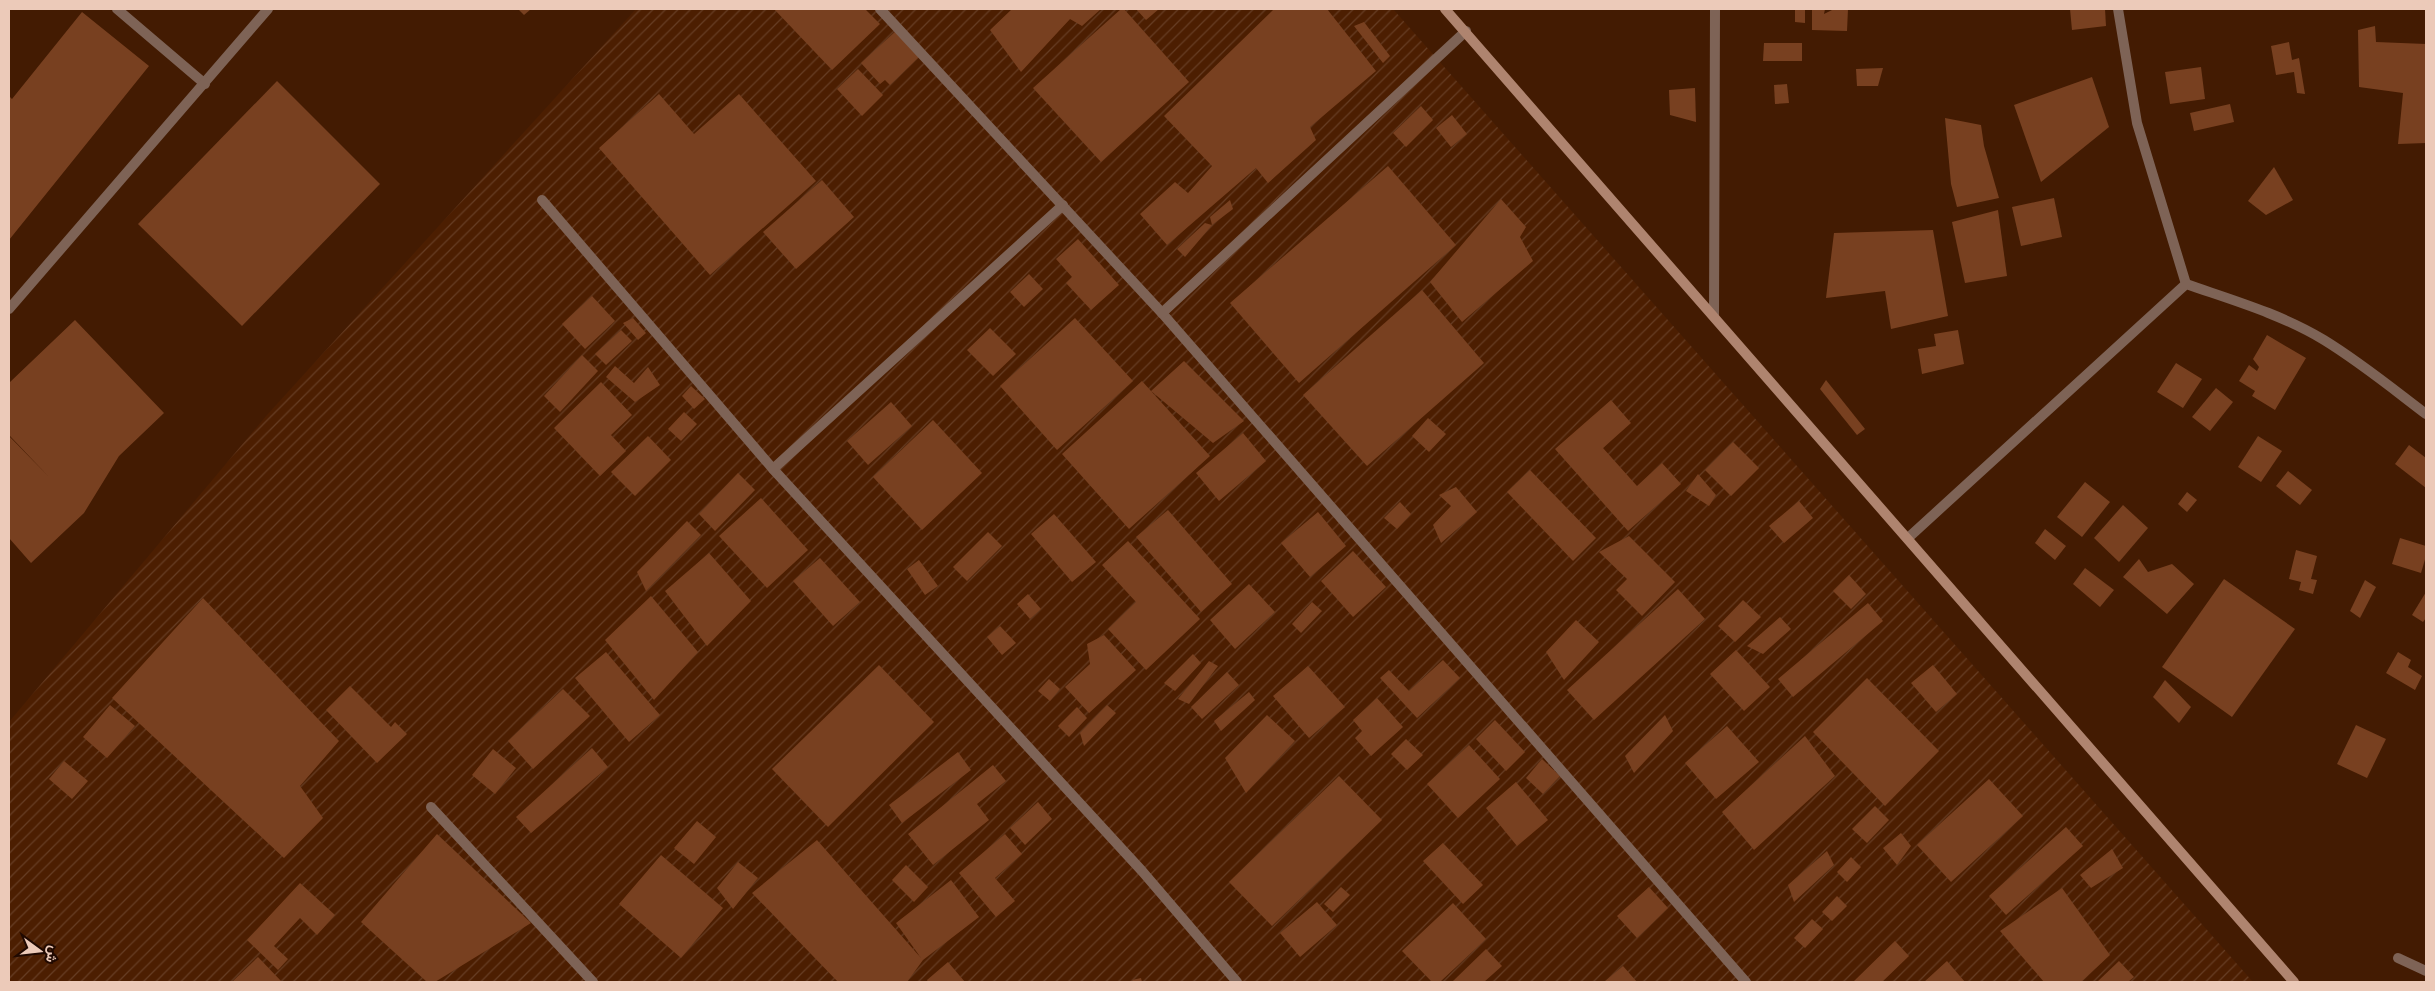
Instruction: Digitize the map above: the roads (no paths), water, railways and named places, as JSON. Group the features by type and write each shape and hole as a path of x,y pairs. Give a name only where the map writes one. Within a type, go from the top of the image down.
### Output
{"street":[{"path":"117,9 205,84"},
{"path":"9,309 268,9"},
{"path":"880,9 1162,313 1746,982"},
{"path":"1445,9 1714,315 2294,982"},
{"path":"1714,315 1715,9"},
{"path":"2118,9 2137,123 2186,284"},
{"path":"1162,313 1466,31"},
{"path":"542,200 774,470 1142,871 1237,982"},
{"path":"774,470 1063,205"},
{"path":"1908,538 2186,284"},
{"path":"2186,284 2261,311 2322,339 2354,359 2426,414"},
{"path":"432,807 593,982"},
{"path":"2398,958 2426,971"}]}
